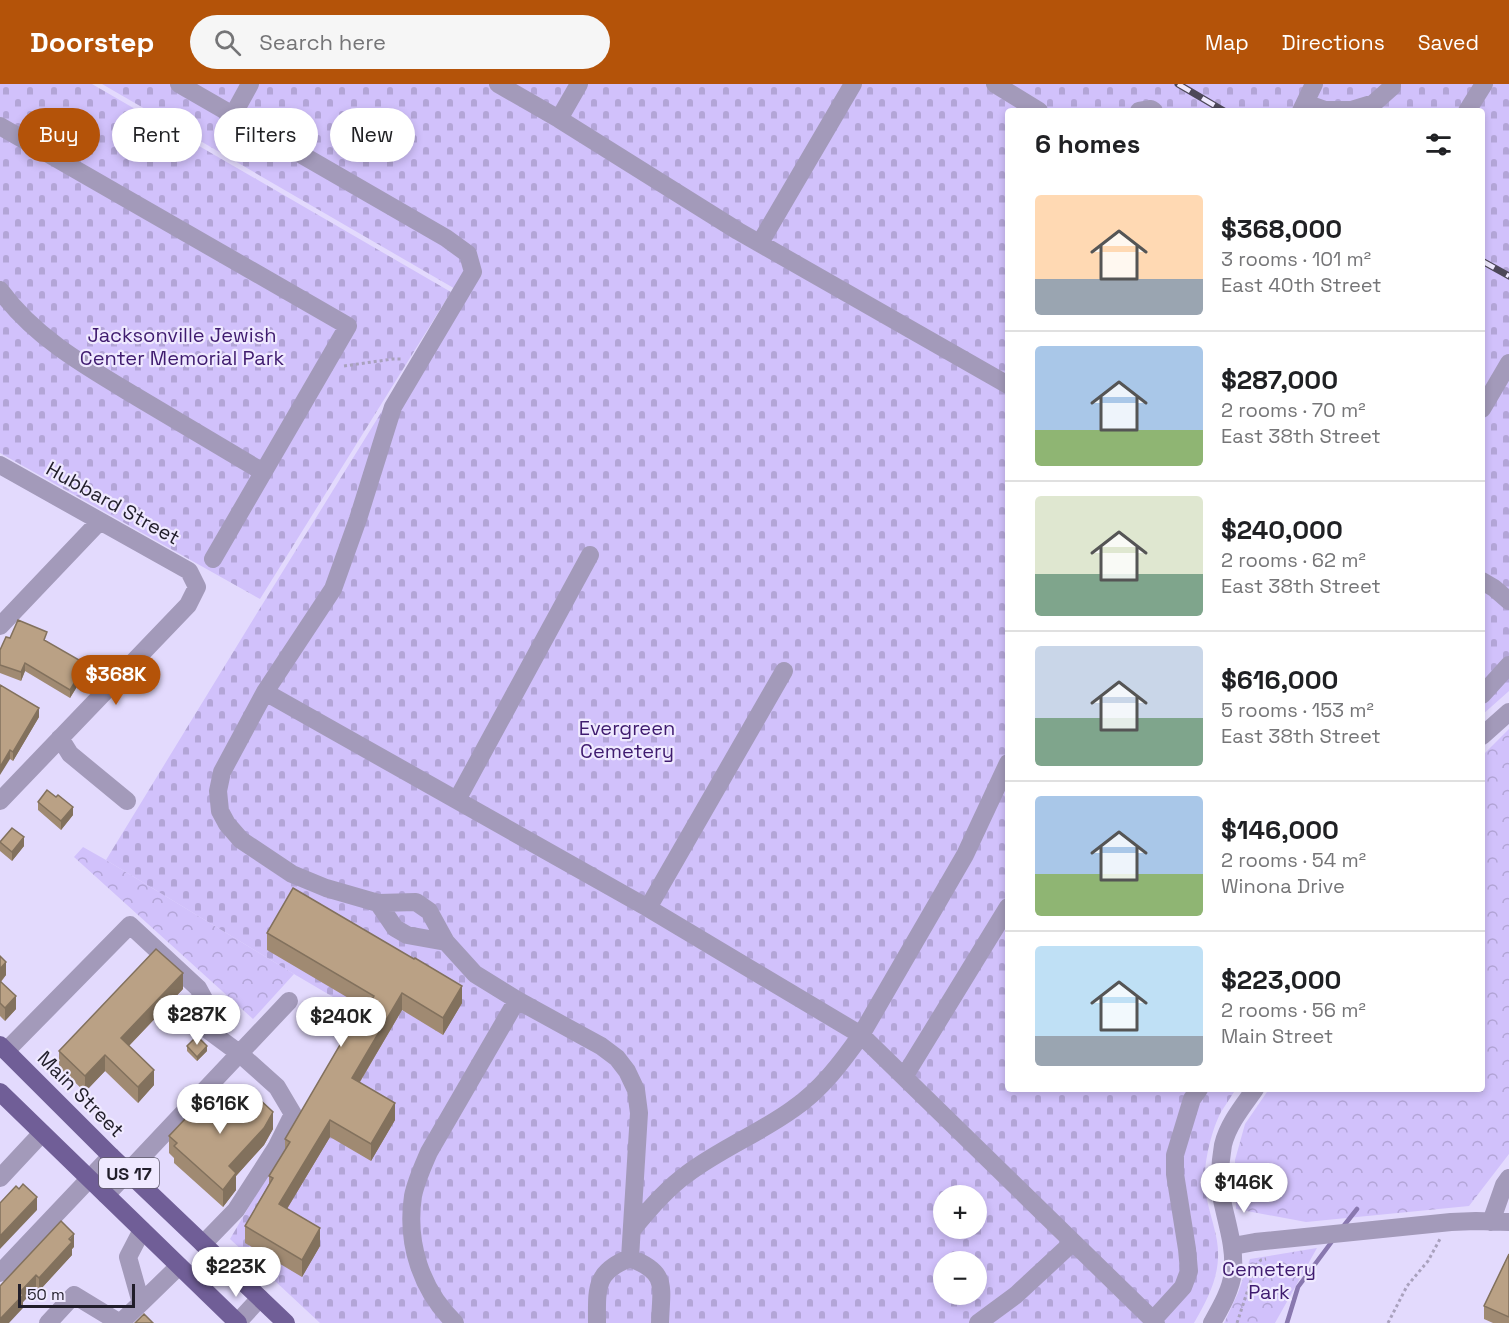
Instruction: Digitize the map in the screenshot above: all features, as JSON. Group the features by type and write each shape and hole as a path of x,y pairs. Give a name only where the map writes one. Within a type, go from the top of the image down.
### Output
{"main road":[{"name":"Main Street","path":"3,1048 111,1156 286,1323"},
{"name":"US 17","path":"0,1092 237,1323"}],"street":[{"path":"179,84 221,108"},
{"path":"237,108 250,84"},
{"path":"498,84 560,119 760,243 1005,383"},
{"path":"560,119 579,84"},
{"path":"760,243 853,84"},
{"path":"995,84 1034,108"},
{"path":"1303,107 1314,84"},
{"path":"1358,108 1374,103 1392,87 1392,84"},
{"path":"1469,108 1484,84"},
{"path":"0,126 348,326 213,559"},
{"path":"314,162 446,238 468,254 473,273 393,407 358,519 333,589 265,692 222,772 218,791 220,811 227,824 241,840 292,874 326,888 378,903 417,902 429,911 446,942 475,974 601,1046 617,1058 627,1071 636,1090 639,1113 630,1258"},
{"path":"0,290 10,304 51,343 263,472"},
{"path":"1485,404 1509,363"},
{"name":"Hubbard Street","path":"0,465 189,572 197,587 188,605 60,738"},
{"path":"0,626 99,522"},
{"path":"457,800 590,555"},
{"path":"1485,583 1509,601"},
{"path":"1485,692 1509,665"},
{"path":"648,908 784,671"},
{"path":"265,692 648,908 861,1035 1154,1322 1183,1287 1189,1271 1175,1174 1175,1155 1192,1099 1197,1092"},
{"path":"1485,733 1509,712"},
{"path":"0,801 60,738 70,754 128,801"},
{"path":"633,1229 661,1197 687,1174 802,1102 831,1075 848,1054 965,855 1005,769"},
{"path":"378,903 395,928 407,935 446,942"},
{"path":"904,1077 1005,912"},
{"path":"3,1048 61,996 130,925 198,988 204,999 196,1022 239,1053 277,1087 293,1114 276,1148 236,1210 204,1244"},
{"path":"455,1323 434,1300 422,1276 414,1250 411,1219 413,1194 429,1152 517,1000"},
{"path":"106,1195 289,1001"},
{"path":"1212,1323 1227,1296 1233,1273 1233,1246 1222,1197 1220,1171 1224,1143 1234,1119 1253,1092"},
{"path":"0,1178 42,1133"},
{"path":"0,1273 111,1156"},
{"path":"1233,1246 1414,1226 1476,1221 1500,1222 1504,1185 1509,1178"},
{"path":"141,1303 128,1257 142,1230"},
{"path":"978,1323 1016,1295 1072,1243"},
{"path":"597,1323 597,1289 604,1275 616,1264 630,1258 644,1263 655,1272 661,1284 660,1323"},
{"path":"48,1323 74,1295 120,1323 179,1266"},
{"path":"237,1323 260,1298"}],"path":[{"path":"322,371 340,366 393,359 420,362"},
{"path":"1388,1323 1407,1286 1428,1261 1442,1236 1431,1237"},
{"path":"1237,1323 1256,1265 1270,1257"}],"green space":[{"name":"Jacksonville Jewish Center Memorial Park","path":"0,84 92,84 133,108 112,108 112,162 202,162 202,148 214,155 214,162 227,162 451,292 260,599 0,453"},
{"name":"Evergreen Cemetery","path":"102,84 1509,84 1509,691 1485,712 1485,108 1005,108 1005,1092 1234,1092 1217,1120 1207,1159 1205,1187 1217,1241 1218,1263 1205,1304 1194,1323 320,1323 230,1239 362,1014 106,860 457,290 236,162 318,162 318,108 214,108 214,149 202,142 202,108 143,108"},
{"path":"1509,729 1509,1154 1469,1206 1306,1222 1236,1209 1235,1160 1245,1124 1267,1092 1485,1092 1485,753"},
{"path":"83,847 294,974 253,1019 74,857"},
{"name":"Cemetery Park","path":"1317,1248 1275,1323 1224,1323 1250,1259"}],"building":[{"path":"18,620 47,632 44,640 86,664 70,690 25,663 21,672 0,665 0,650 6,637 10,638"},
{"path":"0,685 39,708 13,752 10,750 0,767"},
{"path":"47,790 56,797 58,795 73,807 61,821 38,802"},
{"path":"12,828 24,837 12,852 0,842"},
{"path":"293,888 462,986 443,1018 402,993 352,1078 395,1103 371,1144 330,1120 279,1204 320,1228 302,1260 245,1226 273,1178 269,1176 290,1142 285,1139 358,1014 362,1017 374,996 267,933"},
{"path":"156,949 183,973 121,1038 154,1070 138,1087 105,1055 85,1076 59,1051"},
{"path":"0,956 6,962 0,969"},
{"path":"0,981 16,996 5,1008 0,1003"},
{"path":"197,1036 207,1046 197,1057 187,1046"},
{"path":"228,1092 246,1109 257,1097 273,1112 264,1128 229,1166 236,1173 223,1190 174,1146 177,1143 169,1136 202,1101 209,1108"},
{"path":"23,1184 37,1197 0,1236 0,1203 16,1186 19,1189"},
{"path":"61,1221 74,1234 69,1239 72,1242 39,1278 36,1275 20,1292 23,1295 0,1319 0,1286"},
{"path":"1509,1254 1509,1317 1484,1306"},
{"path":"144,1314 153,1323 135,1323"}],"waterway":[{"path":"1342,1228 1357,1209"},
{"path":"1287,1323 1298,1287 1333,1240"}],"railway":[{"path":"1178,84 1219,108"},
{"path":"1485,263 1509,276"}]}
